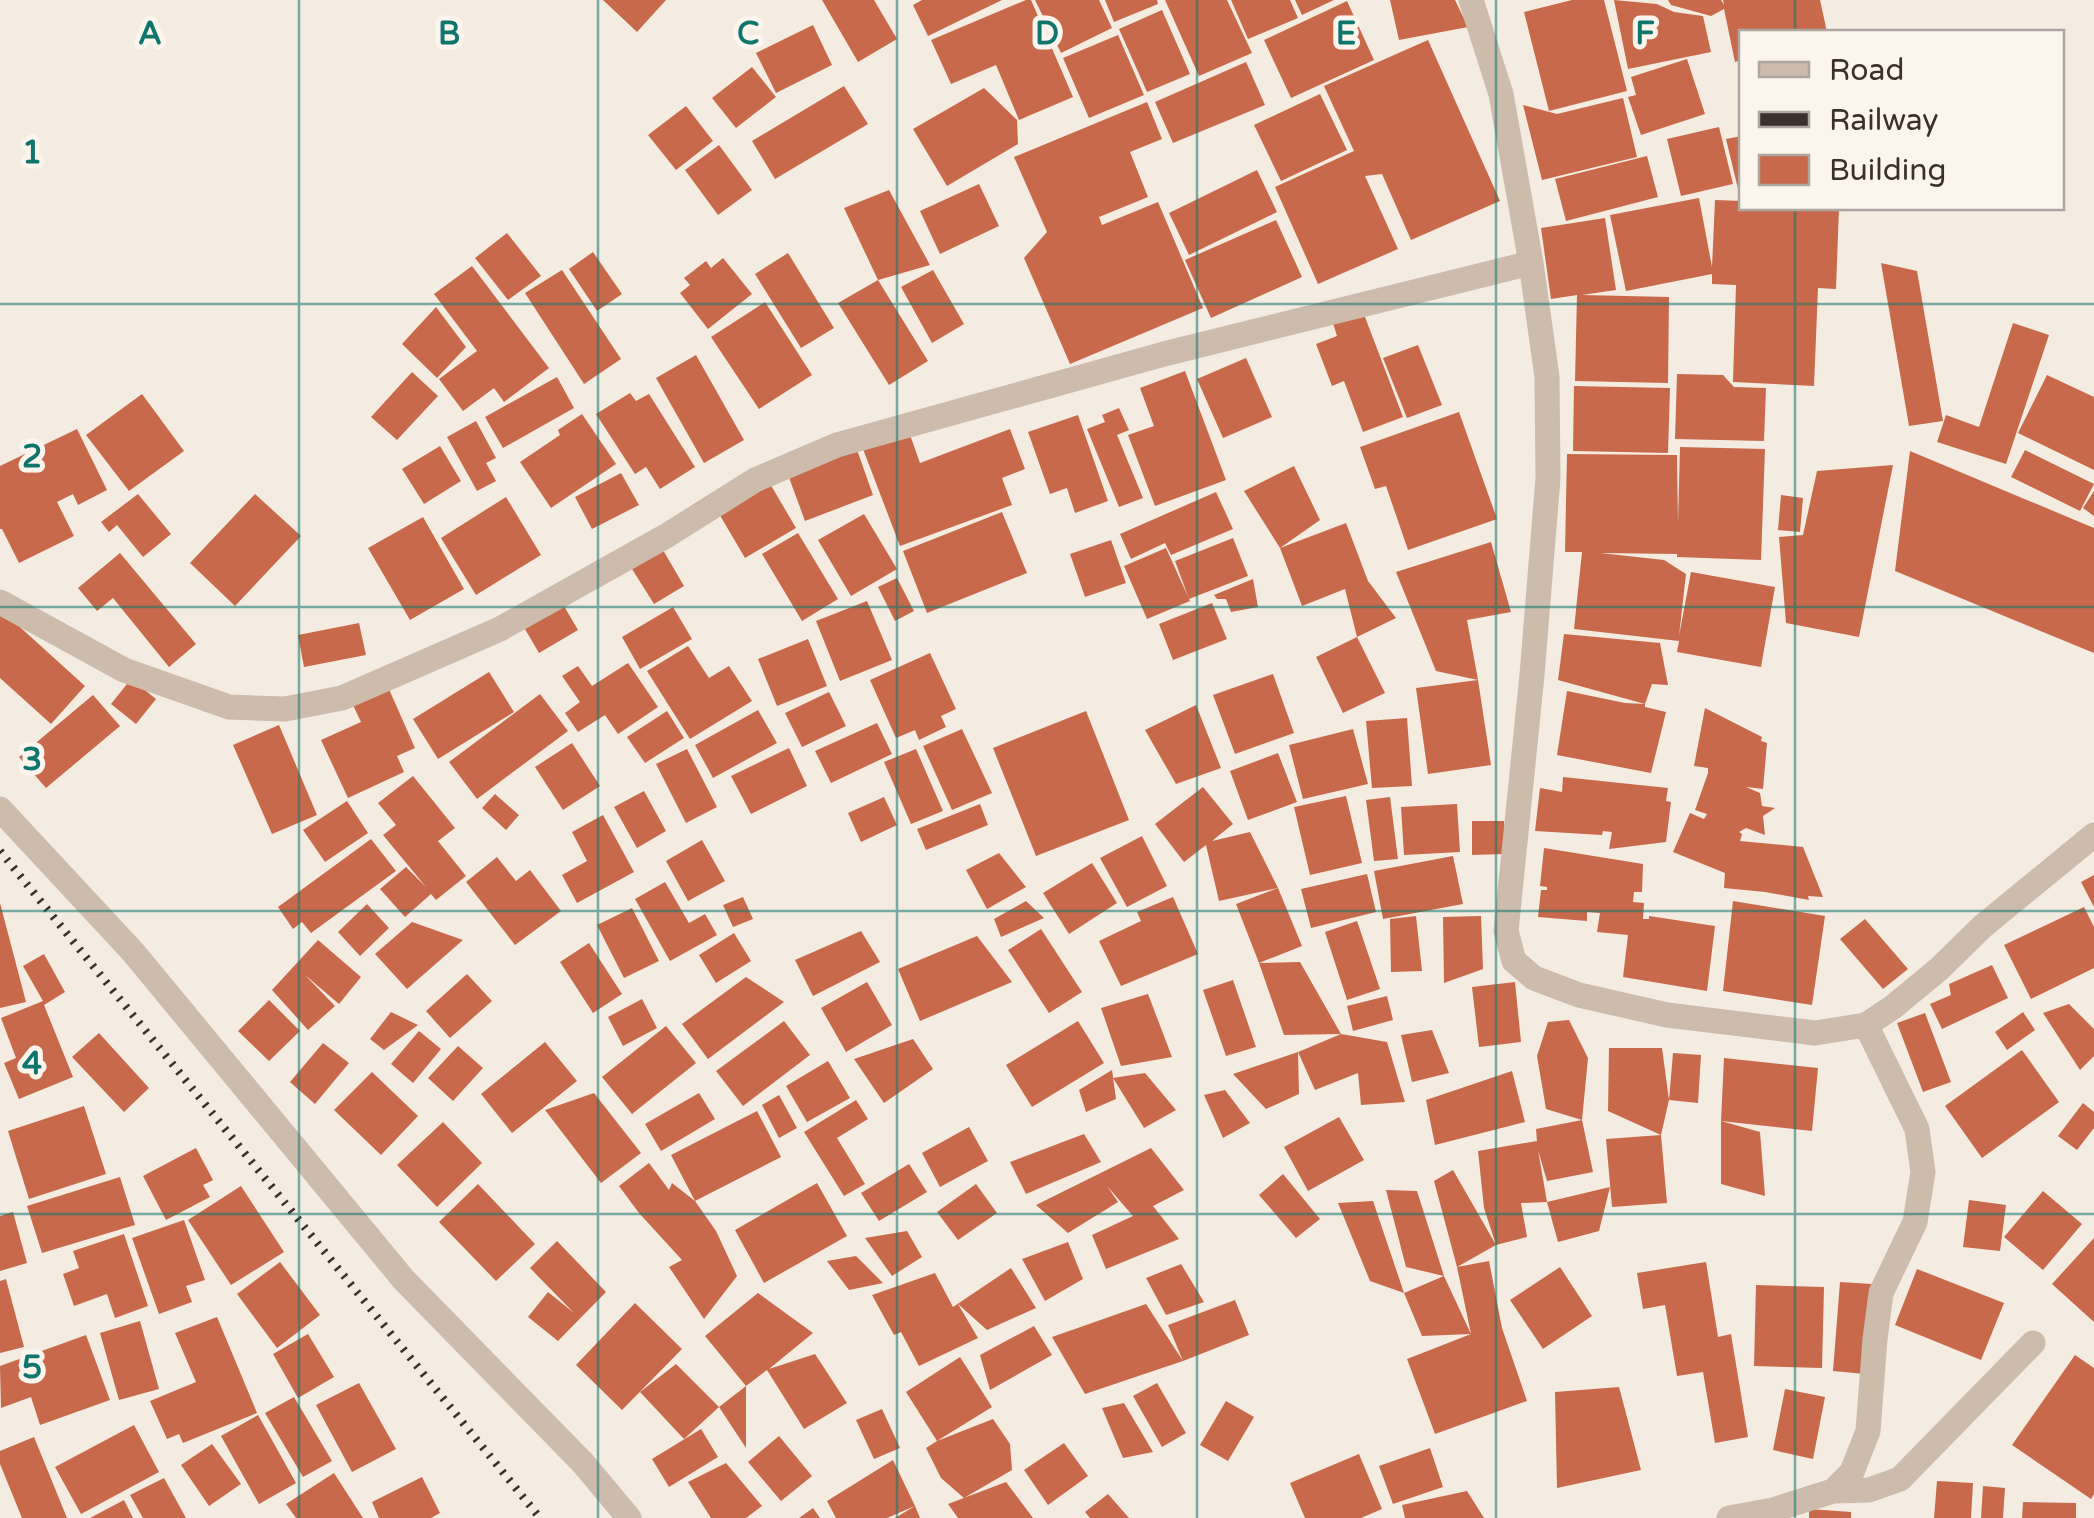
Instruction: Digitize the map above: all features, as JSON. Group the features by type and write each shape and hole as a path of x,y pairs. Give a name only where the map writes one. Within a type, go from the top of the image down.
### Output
{"street":[{"path":"1471,0 1501,94 1547,377 1548,478 1506,931 1514,961 1534,978 1579,994 1667,1015 1815,1032 1866,1024 1939,970 1983,926 2094,836"},
{"path":"0,602 124,670 229,707 285,709 342,698 500,629 666,536 755,480 836,445 1164,354 1531,263"},
{"path":"0,809 133,952 404,1280 583,1463 629,1518"},
{"path":"1833,1491 1852,1472 1868,1431 1881,1293 1915,1222 1923,1172 1917,1129 1866,1024"},
{"path":"1729,1518 1772,1510 1833,1491 1869,1490 1900,1479 2033,1343"}],"building":[{"path":"603,0 666,0 637,32"},
{"path":"822,0 874,0 897,39 858,62"},
{"path":"922,0 1002,0 928,36 913,5"},
{"path":"1031,0 1073,97 1019,120 996,65 951,84 931,40"},
{"path":"1035,0 1099,0 1112,28 1061,53"},
{"path":"1105,0 1157,0 1158,4 1114,22"},
{"path":"1165,0 1227,0 1252,53 1199,76"},
{"path":"1231,0 1290,0 1298,18 1248,39"},
{"path":"1295,0 1334,0 1302,15"},
{"path":"1390,0 1455,0 1468,27 1399,40"},
{"path":"1572,0 1604,0 1627,91 1549,111 1524,12"},
{"path":"1614,0 1657,4 1674,12 1703,16 1711,52 1628,69"},
{"path":"1668,0 1721,0 1724,5 1723,0 1820,0 1827,30 1739,30 1739,61 1735,62 1724,9 1711,16 1671,5"},
{"path":"1347,1 1374,60 1291,98 1264,40"},
{"path":"1162,10 1190,74 1147,92 1119,29"},
{"path":"813,25 832,65 776,93 756,53"},
{"path":"1118,35 1144,95 1089,118 1063,58"},
{"path":"1428,40 1500,201 1411,240 1382,174 1365,176 1398,249 1318,284 1275,187 1354,151 1324,86"},
{"path":"1687,59 1705,114 1641,135 1628,97 1636,95 1631,77"},
{"path":"1246,62 1265,105 1173,143 1155,102"},
{"path":"752,67 776,97 736,128 712,98"},
{"path":"844,86 868,124 775,179 752,141"},
{"path":"984,88 1017,120 1018,144 947,186 913,129"},
{"path":"1320,94 1347,150 1281,181 1254,125"},
{"path":"1623,98 1637,157 1542,180 1523,105 1557,114"},
{"path":"1147,102 1162,139 1130,152 1148,197 1099,217 1102,225 1158,202 1203,308 1070,364 1024,258 1047,232 1014,157"},
{"path":"686,106 713,141 676,170 648,135"},
{"path":"1719,127 1733,184 1681,196 1667,139"},
{"path":"1739,137 1739,193 1726,139"},
{"path":"719,145 752,190 718,215 685,170"},
{"path":"1647,156 1658,197 1566,221 1555,179"},
{"path":"1257,170 1277,212 1189,255 1169,213"},
{"path":"979,184 999,226 940,254 920,211"},
{"path":"889,190 930,265 878,280 844,208"},
{"path":"1699,198 1712,267 1715,200 1739,201 1739,210 1839,210 1836,289 1818,288 1814,386 1733,382 1736,285 1712,284 1712,274 1626,291 1610,215"},
{"path":"1605,218 1616,290 1582,295 1669,297 1668,383 1575,381 1577,295 1551,299 1541,228"},
{"path":"1276,220 1302,277 1211,318 1185,260"},
{"path":"507,233 541,276 508,300 475,258"},
{"path":"593,252 622,294 597,311 569,269"},
{"path":"788,253 834,328 801,348 755,274"},
{"path":"723,258 752,294 708,329 680,293 690,285 684,278 706,261 711,268"},
{"path":"1881,263 1917,271 1943,421 1909,426"},
{"path":"472,266 549,368 504,402 494,388 463,411 439,379 477,351 434,294"},
{"path":"562,270 621,359 584,384 525,293"},
{"path":"933,270 964,324 932,343 901,287"},
{"path":"878,280 928,361 889,385 838,303"},
{"path":"765,302 812,375 759,409 711,337"},
{"path":"436,307 466,347 437,378 402,344"},
{"path":"1362,309 1403,417 1363,432 1344,381 1332,386 1316,344 1337,336 1332,320"},
{"path":"2013,323 2049,335 2006,464 1937,442 1946,415 1979,427"},
{"path":"1418,345 1442,405 1407,418 1383,358"},
{"path":"696,355 744,440 704,463 656,378"},
{"path":"1246,358 1272,417 1223,438 1197,379"},
{"path":"1185,371 1226,480 1155,506 1128,435 1154,426 1140,388"},
{"path":"412,372 438,396 397,440 371,417"},
{"path":"1677,374 1723,375 1734,387 1766,388 1764,441 1675,439"},
{"path":"2047,375 2094,397 2094,470 2018,433"},
{"path":"557,377 574,408 503,448 485,417"},
{"path":"1574,386 1670,388 1668,453 1573,451"},
{"path":"630,393 636,401 649,394 695,467 660,489 646,467 635,474 596,414"},
{"path":"142,394 184,451 129,491 86,435"},
{"path":"1119,408 1129,430 1117,435 1143,498 1119,507 1087,429 1105,422 1102,415"},
{"path":"1459,412 1497,519 1408,550 1386,486 1375,489 1360,447"},
{"path":"582,414 616,464 551,508 520,462 560,435 558,430"},
{"path":"1078,415 1108,501 1075,513 1067,488 1050,494 1028,432"},
{"path":"476,421 496,458 486,463 496,481 477,491 447,437"},
{"path":"77,429 107,490 78,505 73,494 57,502 74,536 19,563 0,529 0,466"},
{"path":"1010,429 1025,469 1002,478 1012,505 900,546 863,449 909,432 920,463"},
{"path":"440,446 461,481 424,504 402,469"},
{"path":"856,447 873,495 805,521 787,472"},
{"path":"1680,447 1765,449 1761,560 1600,553 1664,560 1686,574 1679,636 1691,572 1775,587 1761,667 1677,652 1679,641 1574,629 1582,552 1565,552 1567,454 1677,455 1678,523"},
{"path":"2025,450 2094,484 2080,511 2011,477"},
{"path":"1910,451 2094,528 2094,653 1895,571"},
{"path":"1893,465 1859,637 1786,623 1779,537 1803,535 1817,471"},
{"path":"1294,466 1320,520 1280,548 1244,491"},
{"path":"621,473 639,505 592,529 575,497"},
{"path":"769,482 796,528 745,558 718,512"},
{"path":"2094,491 2094,516 2083,508"},
{"path":"1216,492 1233,529 1171,555 1165,543 1131,559 1120,534"},
{"path":"138,494 171,534 143,557 117,525 109,532 101,522"},
{"path":"255,494 301,536 235,606 190,563"},
{"path":"1781,495 1803,498 1800,532 1778,530"},
{"path":"506,497 541,555 476,595 441,538"},
{"path":"1002,512 1027,573 927,613 903,551"},
{"path":"864,514 897,569 851,596 818,540"},
{"path":"423,517 464,589 410,620 368,548"},
{"path":"1346,523 1368,581 1396,618 1357,637 1345,589 1302,606 1280,548"},
{"path":"798,533 838,599 802,621 762,554"},
{"path":"1233,538 1248,576 1189,599 1175,561"},
{"path":"1111,540 1126,583 1085,597 1070,554"},
{"path":"1491,542 1511,612 1467,620 1478,680 1436,671 1396,572"},
{"path":"1166,548 1190,601 1147,619 1124,566"},
{"path":"663,550 684,586 654,604 632,569"},
{"path":"120,553 196,644 169,667 113,598 97,611 78,588"},
{"path":"897,578 914,611 895,621 878,587"},
{"path":"1253,579 1258,607 1231,612 1226,599 1214,595"},
{"path":"561,601 578,630 539,653 522,624"},
{"path":"867,601 892,660 840,681 816,621"},
{"path":"1212,603 1227,639 1173,660 1159,624"},
{"path":"673,607 692,639 640,669 622,637"},
{"path":"0,609 85,686 51,724 0,678"},
{"path":"359,623 366,655 304,667 298,635"},
{"path":"1564,634 1660,643 1668,685 1652,684 1645,704 1558,680"},
{"path":"1357,637 1385,693 1343,713 1316,657"},
{"path":"808,639 827,686 777,706 758,659"},
{"path":"688,646 709,678 729,666 752,701 690,739 647,671"},
{"path":"930,653 956,709 941,716 946,727 919,740 915,730 896,738 870,680"},
{"path":"628,663 658,707 618,734 605,715 578,732 565,713 580,702 562,676 578,666 592,686"},
{"path":"489,672 514,712 438,759 413,719"},
{"path":"1273,674 1294,733 1235,754 1213,695"},
{"path":"131,679 156,699 136,724 111,704"},
{"path":"1478,680 1491,765 1428,774 1416,688"},
{"path":"388,687 415,748 397,756 404,772 348,798 321,740 361,722 352,703"},
{"path":"1567,691 1645,704 1666,712 1651,773 1557,755"},
{"path":"829,692 846,726 802,747 785,713"},
{"path":"540,694 568,731 477,799 449,762"},
{"path":"93,695 120,726 46,788 19,757"},
{"path":"1196,705 1221,768 1176,784 1145,730"},
{"path":"1705,708 1767,743 1763,789 1746,787 1760,793 1762,806 1775,808 1763,816 1765,835 1746,828 1739,832 1740,841 1803,847 1823,897 1808,896 1809,900 1724,888 1725,873 1673,852 1690,813 1704,819 1707,814 1695,810 1708,768 1694,766"},
{"path":"758,710 777,743 713,778 695,745"},
{"path":"667,711 684,738 645,763 627,737"},
{"path":"1086,711 1129,820 1036,856 993,748"},
{"path":"1407,718 1412,786 1372,788 1366,721"},
{"path":"877,723 892,754 831,783 815,751"},
{"path":"279,725 317,815 272,834 233,745"},
{"path":"962,729 992,793 952,810 923,746"},
{"path":"1353,729 1368,784 1303,799 1289,745"},
{"path":"572,743 600,786 563,810 535,767"},
{"path":"789,748 807,786 751,814 731,776"},
{"path":"687,749 717,807 686,823 656,764"},
{"path":"916,749 943,811 911,824 884,762"},
{"path":"1278,753 1297,802 1248,820 1230,771"},
{"path":"413,776 455,828 438,841 466,876 436,900 431,894 405,917 380,889 406,867 426,887 383,835 396,825 378,803"},
{"path":"1563,777 1668,788 1666,801 1671,802 1666,842 1609,849 1612,832 1603,831 1602,835 1535,831 1540,788 1562,792"},
{"path":"1203,787 1233,824 1212,841 1250,832 1278,888 1219,901 1206,845 1184,862 1155,824"},
{"path":"644,791 666,831 637,848 614,807"},
{"path":"495,794 519,815 506,830 482,808"},
{"path":"1346,796 1362,863 1310,875 1294,807"},
{"path":"884,797 897,825 861,842 848,813"},
{"path":"1390,797 1398,859 1374,861 1366,800"},
{"path":"347,801 368,833 325,862 303,830"},
{"path":"980,804 988,825 926,850 917,829"},
{"path":"1457,804 1460,852 1404,855 1401,807"},
{"path":"603,815 634,872 577,903 562,875 587,861 572,832"},
{"path":"1472,821 1504,821 1504,854 1472,855"},
{"path":"1142,836 1167,886 1127,907 1100,858"},
{"path":"371,839 396,871 311,933 302,922 293,929 278,907"},
{"path":"702,840 725,881 688,901 666,861"},
{"path":"1544,848 1643,864 1642,892 1634,892 1633,902 1644,903 1643,919 1649,916 1715,926 1707,991 1623,977 1628,935 1597,932 1600,913 1587,912 1587,921 1538,917 1541,890 1547,890 1540,886"},
{"path":"999,853 1026,887 987,909 966,870"},
{"path":"1453,856 1463,904 1383,919 1374,871"},
{"path":"497,857 516,881 530,870 561,911 515,945 466,882"},
{"path":"1092,863 1117,903 1069,934 1043,893"},
{"path":"1367,874 1376,912 1311,928 1301,889"},
{"path":"2094,875 2094,907 2081,882"},
{"path":"665,882 689,923 705,914 717,935 670,961 635,899"},
{"path":"1278,888 1302,946 1259,963 1236,904"},
{"path":"743,897 753,919 733,927 723,905"},
{"path":"1173,897 1198,954 1121,986 1099,941 1141,921 1137,912"},
{"path":"1026,901 1044,918 1001,937 994,919"},
{"path":"1733,901 1825,916 1812,1005 1723,991"},
{"path":"0,903 26,1002 0,1008"},
{"path":"367,904 389,928 360,956 338,932"},
{"path":"2084,907 2094,927 2094,968 2031,999 2004,945"},
{"path":"632,908 659,961 624,978 597,925"},
{"path":"1416,916 1422,971 1391,972 1390,919"},
{"path":"1481,916 1483,969 1444,983 1443,917"},
{"path":"1865,919 1908,969 1883,989 1840,939"},
{"path":"1357,921 1380,989 1347,1000 1325,932"},
{"path":"412,922 463,940 407,989 375,954"},
{"path":"1041,929 1082,992 1049,1013 1008,950"},
{"path":"861,931 880,962 813,996 795,960"},
{"path":"734,933 751,961 716,983 699,955"},
{"path":"977,936 1012,982 920,1021 898,969"},
{"path":"318,940 361,977 339,1004 305,975 335,1006 308,1030 272,990"},
{"path":"589,943 622,994 593,1013 560,962"},
{"path":"44,954 65,992 44,1005 73,1077 19,1099 4,1063 16,1058 1,1018 43,1001 23,966"},
{"path":"1300,962 1341,1034 1284,1035 1259,963"},
{"path":"1992,965 2008,998 1942,1029 1930,1004 1951,995 1949,984"},
{"path":"467,974 492,1001 450,1038 426,1011"},
{"path":"746,977 784,1002 708,1059 682,1024"},
{"path":"1233,980 1256,1047 1226,1056 1203,990"},
{"path":"867,982 892,1025 846,1052 821,1008"},
{"path":"1515,982 1521,1042 1479,1047 1472,987"},
{"path":"1148,994 1172,1057 1121,1066 1101,1008"},
{"path":"1387,996 1393,1020 1353,1031 1347,1006"},
{"path":"642,999 657,1028 623,1046 608,1017"},
{"path":"269,1000 300,1031 269,1061 238,1031"},
{"path":"2069,1004 2094,1029 2094,1056 2080,1070 2043,1013"},
{"path":"391,1012 418,1025 384,1050 370,1039"},
{"path":"2023,1012 2035,1030 2007,1050 1995,1032"},
{"path":"1925,1013 1951,1082 1923,1092 1897,1023"},
{"path":"1569,1020 1588,1058 1582,1120 1546,1109 1537,1056 1548,1022"},
{"path":"784,1021 810,1055 743,1106 716,1071"},
{"path":"1078,1021 1104,1063 1032,1107 1006,1065"},
{"path":"666,1026 696,1063 632,1114 602,1077"},
{"path":"1432,1030 1449,1073 1412,1082 1401,1035"},
{"path":"419,1031 441,1049 413,1083 391,1064"},
{"path":"99,1033 149,1088 124,1112 72,1057"},
{"path":"1341,1034 1387,1042 1405,1102 1361,1105 1358,1073 1315,1090 1298,1052"},
{"path":"913,1039 933,1069 884,1103 854,1059"},
{"path":"545,1042 577,1081 512,1133 481,1094"},
{"path":"323,1043 349,1063 315,1104 290,1082"},
{"path":"458,1046 483,1068 453,1101 428,1078"},
{"path":"1609,1048 1662,1048 1669,1100 1661,1135 1608,1111"},
{"path":"2022,1050 2059,1102 1982,1158 1945,1106"},
{"path":"1298,1052 1299,1094 1266,1109 1233,1074"},
{"path":"1673,1053 1701,1055 1698,1103 1669,1100"},
{"path":"1724,1058 1818,1068 1812,1131 1721,1121"},
{"path":"828,1061 850,1098 807,1122 786,1086"},
{"path":"1112,1070 1116,1099 1086,1112 1079,1090"},
{"path":"1512,1071 1525,1122 1435,1145 1426,1100"},
{"path":"372,1072 418,1116 381,1155 334,1110"},
{"path":"1145,1073 1176,1110 1144,1128 1113,1078"},
{"path":"1225,1090 1250,1123 1223,1138 1204,1095"},
{"path":"594,1093 641,1153 601,1183 545,1110"},
{"path":"699,1093 715,1119 661,1151 645,1124"},
{"path":"779,1095 797,1128 779,1138 762,1105"},
{"path":"856,1100 868,1119 837,1138 865,1184 844,1196 804,1132"},
{"path":"2083,1103 2094,1112 2094,1128 2077,1150 2058,1136"},
{"path":"84,1106 106,1174 29,1199 8,1131"},
{"path":"757,1111 781,1157 695,1201 671,1155"},
{"path":"1339,1117 1364,1160 1308,1191 1284,1147"},
{"path":"1582,1120 1593,1172 1547,1181 1538,1150 1547,1202 1521,1203 1527,1237 1496,1245 1484,1208 1478,1151 1537,1141 1536,1129"},
{"path":"1721,1121 1760,1132 1765,1196 1721,1184"},
{"path":"443,1122 482,1163 437,1207 397,1165"},
{"path":"969,1127 988,1161 940,1187 922,1153"},
{"path":"1084,1134 1101,1162 1026,1194 1010,1162"},
{"path":"1661,1135 1667,1203 1612,1207 1606,1139"},
{"path":"196,1148 213,1180 203,1185 210,1197 166,1220 143,1176"},
{"path":"1151,1148 1184,1190 1153,1206 1179,1239 1106,1269 1092,1235 1133,1216 1107,1186 1118,1202 1068,1233 1036,1205"},
{"path":"649,1163 669,1190 672,1183 695,1201 716,1231 737,1276 704,1319 669,1267 682,1260 619,1186"},
{"path":"909,1164 927,1192 879,1221 861,1193"},
{"path":"1453,1170 1496,1245 1457,1267 1434,1181"},
{"path":"1283,1174 1320,1219 1296,1238 1259,1195"},
{"path":"120,1177 135,1225 42,1253 27,1206"},
{"path":"817,1183 847,1236 764,1283 735,1230"},
{"path":"478,1184 535,1244 496,1281 439,1222"},
{"path":"976,1184 997,1213 958,1240 937,1212"},
{"path":"241,1186 284,1252 231,1285 188,1220"},
{"path":"1610,1187 1599,1231 1558,1242 1547,1202"},
{"path":"1386,1190 1417,1191 1444,1276 1406,1267"},
{"path":"2043,1191 2082,1224 2043,1270 2004,1237"},
{"path":"1969,1200 2006,1205 2000,1251 1963,1247"},
{"path":"1373,1201 1404,1293 1370,1281 1338,1203"},
{"path":"13,1212 27,1263 0,1271 0,1216"},
{"path":"184,1220 205,1280 186,1286 192,1302 159,1314 132,1238"},
{"path":"907,1231 922,1257 892,1276 865,1238"},
{"path":"124,1234 148,1306 115,1318 107,1294 74,1306 63,1274 79,1268 73,1251"},
{"path":"2094,1238 2094,1322 2052,1284"},
{"path":"557,1241 606,1292 558,1341 528,1317 548,1292 574,1313 530,1268"},
{"path":"1068,1242 1083,1279 1045,1301 1022,1259"},
{"path":"856,1256 883,1283 849,1290 827,1261"},
{"path":"1489,1261 1502,1328 1527,1401 1435,1434 1407,1359 1471,1334 1457,1267"},
{"path":"280,1262 320,1315 277,1348 237,1294"},
{"path":"1706,1262 1718,1337 1731,1334 1748,1437 1715,1443 1703,1372 1677,1376 1665,1305 1643,1309 1637,1273"},
{"path":"1181,1264 1204,1302 1166,1315 1146,1278"},
{"path":"1560,1267 1592,1316 1543,1349 1510,1300"},
{"path":"1011,1268 1036,1308 987,1330 958,1304 978,1338 919,1366 901,1332 894,1335 872,1295 935,1273 953,1307"},
{"path":"1917,1269 2004,1303 1981,1360 1895,1325"},
{"path":"1444,1276 1471,1334 1422,1336 1404,1293"},
{"path":"6,1279 24,1347 0,1353 0,1281"},
{"path":"1840,1282 1872,1284 1865,1374 1833,1371"},
{"path":"1756,1285 1824,1287 1822,1368 1754,1366"},
{"path":"758,1293 813,1333 769,1369 815,1354 847,1403 804,1429 767,1370 746,1386 705,1336"},
{"path":"1235,1300 1249,1335 1183,1361 1168,1325"},
{"path":"635,1303 682,1349 622,1410 576,1365"},
{"path":"1146,1304 1183,1361 1085,1394 1052,1337"},
{"path":"217,1317 257,1413 183,1443 179,1434 167,1439 150,1401 196,1382 175,1333"},
{"path":"140,1321 159,1389 119,1400 100,1333"},
{"path":"1034,1326 1052,1355 990,1390 980,1355"},
{"path":"308,1334 334,1377 298,1398 273,1354"},
{"path":"86,1335 110,1400 40,1425 31,1397 1,1408 0,1366"},
{"path":"2075,1355 2094,1368 2091,1499 2012,1445"},
{"path":"960,1357 992,1407 937,1441 906,1392"},
{"path":"676,1364 719,1407 684,1439 640,1392"},
{"path":"359,1383 396,1449 352,1472 316,1405"},
{"path":"1157,1383 1186,1433 1162,1447 1133,1396"},
{"path":"746,1386 746,1448 719,1407"},
{"path":"1619,1387 1641,1470 1557,1488 1555,1392"},
{"path":"1785,1389 1825,1397 1813,1459 1773,1450"},
{"path":"294,1397 332,1461 303,1477 265,1413"},
{"path":"1226,1401 1254,1417 1228,1461 1200,1445"},
{"path":"1124,1403 1153,1452 1123,1458 1102,1408"},
{"path":"882,1409 900,1448 874,1459 856,1420"},
{"path":"258,1415 296,1483 259,1504 221,1436"},
{"path":"993,1419 1010,1444 1012,1470 964,1498 941,1478 926,1448"},
{"path":"134,1425 159,1472 81,1514 55,1467"},
{"path":"701,1429 718,1457 669,1487 652,1459"},
{"path":"779,1436 812,1476 781,1501 748,1462"},
{"path":"34,1437 67,1518 22,1518 0,1464 0,1451"},
{"path":"1064,1443 1088,1476 1048,1505 1024,1470"},
{"path":"212,1444 241,1484 209,1506 181,1465"},
{"path":"1430,1448 1443,1487 1393,1504 1379,1466"},
{"path":"1359,1454 1382,1509 1361,1518 1305,1518 1290,1483"},
{"path":"893,1460 915,1506 887,1518 836,1518 827,1501"},
{"path":"726,1463 762,1506 746,1518 711,1518 688,1482"},
{"path":"334,1473 363,1518 296,1518 286,1504"},
{"path":"422,1477 440,1513 431,1518 379,1518 372,1502"},
{"path":"164,1478 186,1518 143,1518 130,1495"},
{"path":"1937,1481 1973,1483 1971,1518 1934,1518"},
{"path":"1006,1482 1033,1518 958,1518 948,1504"},
{"path":"1983,1486 2005,1488 2003,1518 1981,1518"},
{"path":"1467,1491 1484,1518 1405,1518 1402,1505"},
{"path":"1108,1494 1129,1518 1090,1518 1085,1512"},
{"path":"124,1500 133,1518 90,1518"},
{"path":"2023,1502 2076,1503 2076,1518 2022,1518"},
{"path":"915,1506 920,1518 895,1518"},
{"path":"813,1508 820,1518 799,1518"},
{"path":"1809,1509 1851,1512 1851,1518 1809,1518"}],"railway":[{"path":"0,851 540,1518"}]}
